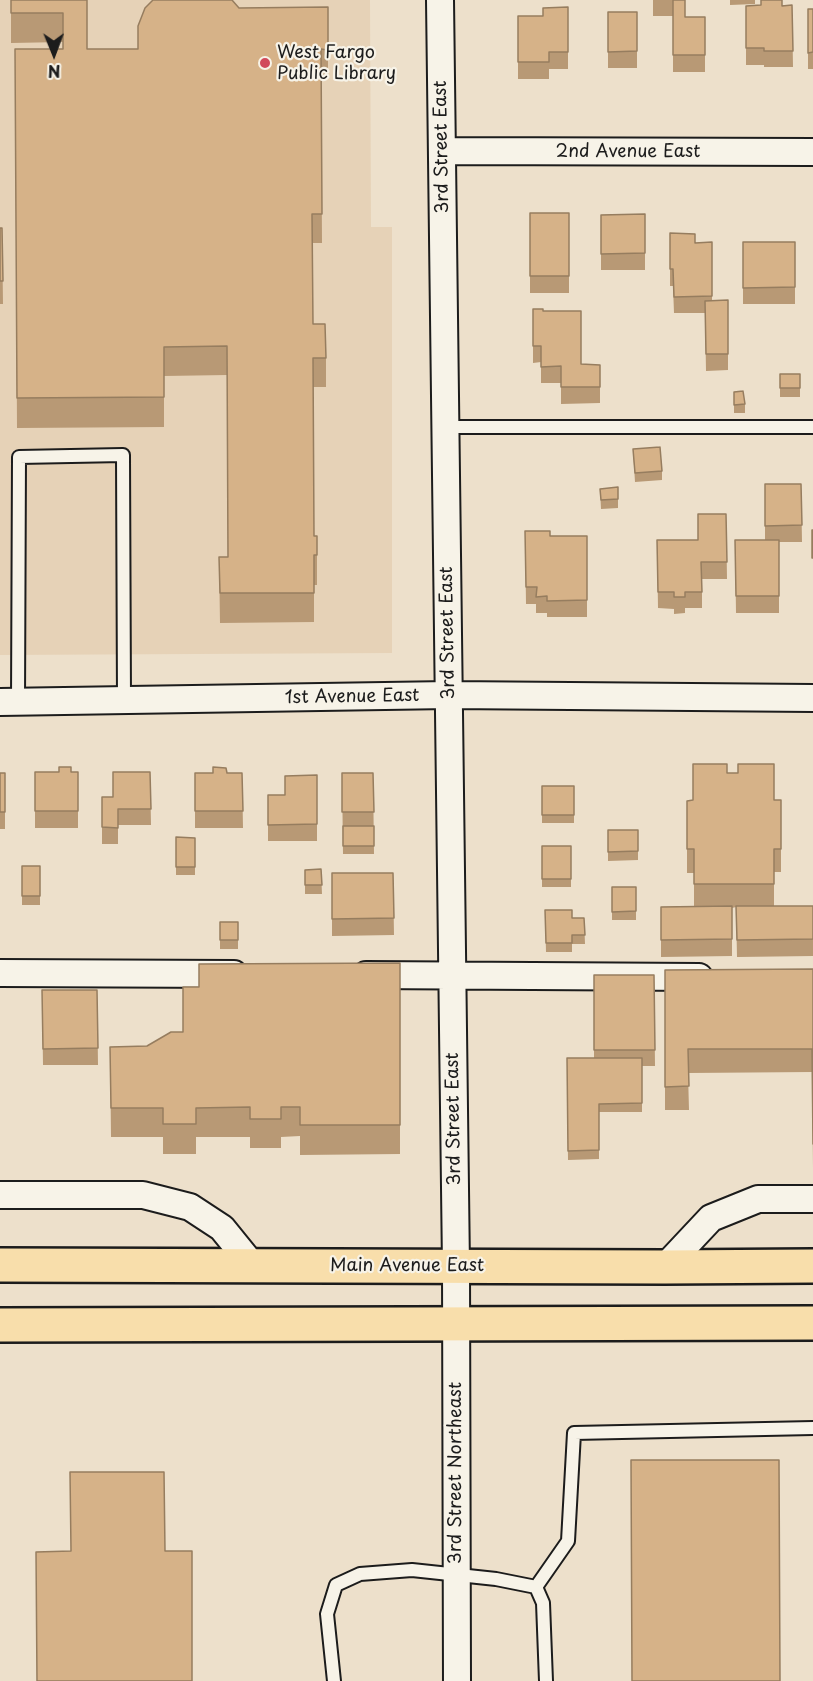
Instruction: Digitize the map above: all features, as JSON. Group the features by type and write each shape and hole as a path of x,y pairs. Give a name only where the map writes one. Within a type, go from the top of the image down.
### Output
{"main road":[{"name":"Main Avenue East","path":"0,1265 813,1266"},
{"path":"0,1325 813,1323"}],"street":[{"name":"3rd Street East","path":"440,0 456,1266"},
{"name":"2nd Avenue East","path":"442,151 813,152"},
{"name":"1st Avenue East","path":"9,702 449,695 813,698"},
{"path":"0,973 261,974"},
{"path":"345,975 720,977"},
{"path":"0,1195 143,1195 190,1207 222,1228 252,1265"},
{"path":"665,1267 711,1218 758,1199 813,1199"},
{"name":"3rd Street Northeast","path":"456,1266 457,1681"}],"lane":[{"path":"446,427 813,427"},
{"path":"9,702 19,457 123,455 124,700"},
{"path":"536,1587 568,1541 574,1433 813,1428"},
{"path":"334,1681 327,1614 336,1585 360,1574 412,1570 496,1579 536,1587"},
{"path":"536,1587 543,1603 546,1681"}],"shaded area":[{"path":"0,0 370,0 371,227 392,227 392,653 0,655"}],"building":[{"path":"11,0 87,0 87,49 138,49 138,26 145,8 153,0 232,0 239,8 328,7 328,50 321,49 322,214 312,214 313,324 325,324 326,358 313,358 314,536 317,536 317,555 314,555 314,593 220,593 219,557 228,557 227,346 164,347 164,397 17,398 15,49 63,49 63,13 11,13"},
{"path":"673,0 685,0 685,17 705,17 705,55 673,55"},
{"path":"761,0 782,0 782,6 792,5 793,51 764,51 764,48 746,48 746,6 761,5"},
{"path":"568,7 568,52 549,52 549,62 518,62 518,16 543,16 543,8"},
{"path":"808,9 813,9 813,52 808,53"},
{"path":"608,12 637,12 637,51 608,52"},
{"path":"530,213 569,213 569,276 530,276"},
{"path":"645,214 645,253 601,254 601,215"},
{"path":"0,228 2,228 3,281 0,281"},
{"path":"670,233 695,234 695,243 712,242 712,296 674,297 673,269 670,269"},
{"path":"743,242 795,242 795,287 743,288"},
{"path":"728,300 728,354 706,354 705,301"},
{"path":"533,309 581,311 581,364 600,365 600,387 561,387 561,366 541,367 541,346 533,346"},
{"path":"780,374 800,374 800,388 780,388"},
{"path":"743,391 745,404 734,405 734,392"},
{"path":"660,447 662,471 635,473 633,449"},
{"path":"765,484 801,484 802,525 765,526"},
{"path":"618,487 618,499 601,500 600,489"},
{"path":"698,514 726,514 727,562 701,562 702,592 685,592 685,597 674,597 674,592 658,592 657,540 698,540"},
{"path":"813,530 813,558 812,558"},
{"path":"525,531 550,531 550,536 587,536 587,600 547,601 547,596 536,597 537,587 526,587"},
{"path":"735,540 779,540 779,596 736,596"},
{"path":"693,764 727,764 727,773 738,773 738,764 774,764 774,800 781,800 781,849 774,849 774,884 694,884 694,849 687,849 687,801 693,800"},
{"path":"59,767 71,767 71,772 78,772 78,811 35,811 35,772 59,772"},
{"path":"213,767 226,768 227,773 242,773 243,811 195,811 195,773 213,773"},
{"path":"113,772 150,772 151,809 118,809 118,828 102,827 102,797 113,797"},
{"path":"0,773 5,773 5,812 0,812"},
{"path":"342,773 373,773 374,812 342,812"},
{"path":"317,775 317,824 268,825 268,795 285,795 285,776"},
{"path":"542,786 574,786 574,815 542,815"},
{"path":"343,826 374,826 374,846 343,846"},
{"path":"608,830 638,830 638,851 608,852"},
{"path":"176,837 195,838 195,867 176,867"},
{"path":"542,846 571,846 571,879 542,879"},
{"path":"22,866 40,866 40,896 22,896"},
{"path":"321,869 322,885 305,885 305,870"},
{"path":"332,873 393,873 394,918 332,919"},
{"path":"612,887 636,887 636,911 612,912"},
{"path":"732,906 732,939 661,940 661,907"},
{"path":"736,906 813,906 813,939 737,940"},
{"path":"545,910 572,910 572,918 584,918 585,935 572,935 572,943 546,943"},
{"path":"220,922 238,922 238,940 220,940"},
{"path":"400,963 400,1125 300,1125 300,1107 281,1107 281,1119 250,1119 250,1107 196,1108 196,1124 163,1124 163,1108 111,1108 110,1047 147,1046 171,1032 183,1032 183,987 199,987 199,964"},
{"path":"813,969 813,1144 812,1049 688,1049 689,1086 665,1087 665,970"},
{"path":"594,975 654,975 655,1050 594,1050"},
{"path":"42,990 97,990 98,1048 43,1049"},
{"path":"567,1058 642,1058 642,1103 599,1104 599,1150 568,1151"},
{"path":"631,1460 779,1460 780,1681 632,1681"},
{"path":"70,1472 164,1472 165,1551 192,1551 192,1681 37,1681 36,1552 71,1551"}],"place":[{"name":"West Fargo Public Library","path":"265,63"}]}
